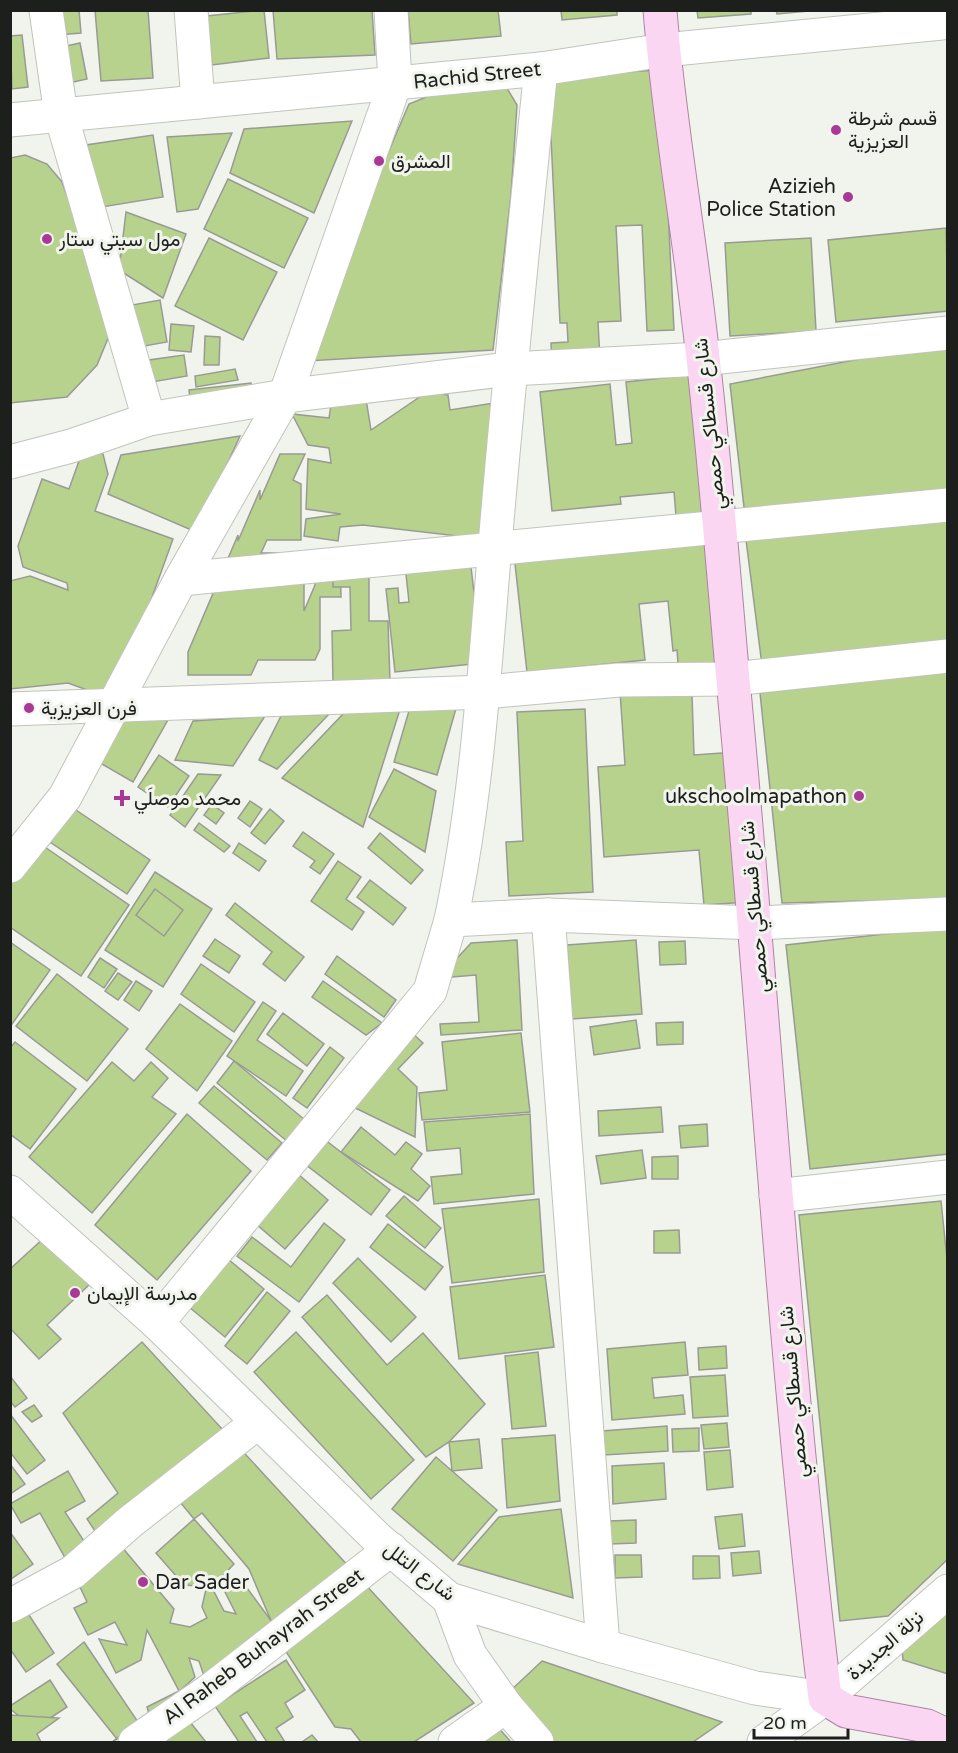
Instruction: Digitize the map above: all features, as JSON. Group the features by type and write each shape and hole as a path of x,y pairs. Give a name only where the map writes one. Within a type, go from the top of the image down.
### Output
{"main road":[{"name":"شارع قسطاكي حمصي","path":"660,10 702,359 719,528 756,923 776,1196 811,1587 825,1698"},
{"name":"شارع التلل","path":"825,1698 846,1711 927,1726 948,1736"}],"street":[{"path":"46,10 61,115 149,419"},
{"path":"191,10 198,102"},
{"path":"10,866 65,797 181,579 285,396 395,83 391,10"},
{"name":"Rachid Street","path":"10,120 541,69 664,50 943,22"},
{"path":"157,1323 430,991 452,920 460,880 485,692 494,550 510,369 541,69"},
{"path":"10,462 70,446 149,419 285,396 510,369 702,359 948,333"},
{"path":"181,579 948,505"},
{"path":"10,709 485,692 619,680 733,679 948,656"},
{"path":"452,920 548,915 756,923 948,914"},
{"path":"548,915 603,1646"},
{"path":"776,1196 948,1177"},
{"name":"شارع التلل","path":"10,1192 157,1323 391,1549 449,1599 603,1646 755,1688 825,1698"},
{"path":"10,1606 73,1572 130,1522 258,1422"},
{"name":"Al Raheb Buhayrah Street","path":"135,1743 209,1691 391,1549"},
{"name":"نزلة الجديدة","path":"764,1743 825,1698 948,1591"},
{"path":"449,1599 470,1655 506,1706 537,1743"},
{"path":"455,1743 506,1706"}],"building":[{"path":"56,10 79,10 81,33 58,35"},
{"path":"95,10 148,10 153,78 101,81"},
{"path":"264,10 269,58 212,65 207,16"},
{"path":"273,10 372,10 375,55 277,59"},
{"path":"408,10 498,10 501,36 411,44"},
{"path":"561,10 617,10 617,15 562,20"},
{"path":"697,10 751,10 751,14 698,18"},
{"path":"776,10 820,10 777,14"},
{"path":"22,35 28,87 12,89 10,36"},
{"path":"80,43 87,79 64,84 57,48"},
{"path":"661,70 674,330 647,331 642,225 616,226 621,321 598,322 600,360 552,363 551,343 568,342 567,323 560,323 548,76"},
{"path":"505,85 517,105 511,195 493,350 307,361 371,193 409,104 446,89"},
{"path":"352,121 314,213 230,173 244,129"},
{"path":"232,133 198,209 177,212 167,137"},
{"path":"153,135 163,197 96,208 86,145"},
{"name":"مول سيتي ستار","path":"25,155 47,164 62,182 104,296 109,336 97,365 67,397 10,403 10,158"},
{"path":"228,179 308,218 284,268 204,229"},
{"path":"126,212 186,234 163,298 119,270"},
{"path":"946,228 948,311 836,322 828,240"},
{"path":"209,238 277,272 243,340 175,306"},
{"path":"811,238 816,331 730,336 725,243"},
{"path":"160,300 167,342 139,347 132,305"},
{"path":"171,324 194,326 191,352 169,350"},
{"path":"205,336 220,337 219,365 204,365"},
{"path":"948,342 948,497 745,516 730,384"},
{"path":"184,355 187,376 152,382 149,360"},
{"path":"235,369 238,380 196,387 195,376"},
{"path":"700,374 716,524 677,528 674,492 620,497 621,504 552,511 540,392 610,384 616,445 632,443 626,382"},
{"path":"251,383 252,393 190,399 189,390"},
{"path":"427,392 448,395 450,410 501,402 483,539 363,525 340,527 338,541 304,536 306,519 341,514 306,509 308,459 331,463 329,448 308,445 292,414 329,418 331,405 366,399 371,430"},
{"path":"240,436 196,532 108,494 121,455"},
{"path":"84,447 103,454 108,474 95,511 173,539 115,700 68,683 10,689 10,581 30,576 68,590 67,583 23,567 18,546 42,479 69,489"},
{"path":"280,454 305,454 293,480 301,484 301,540 267,540 261,553 304,553 304,611 315,585 316,562 340,563 341,597 320,597 320,649 315,660 258,660 251,675 188,675 188,652 238,535 238,541 260,490 260,500"},
{"path":"948,513 948,650 763,673 745,532"},
{"path":"708,534 723,672 679,677 677,650 673,651 668,601 639,604 645,660 527,672 514,555"},
{"path":"470,558 482,663 395,672 386,589 398,588 399,603 409,602 405,565"},
{"path":"369,564 369,621 388,621 390,682 333,683 332,631 351,630 350,587 333,587 333,565"},
{"name":"ukschoolmapathon","path":"948,669 948,899 782,903 760,693"},
{"path":"620,691 692,695 694,755 736,752 747,902 704,905 699,850 604,857 598,767 625,765"},
{"path":"402,703 363,827 282,778 344,713"},
{"path":"411,704 457,705 437,775 394,762"},
{"path":"585,709 593,892 509,896 506,842 523,841 517,712"},
{"path":"329,714 277,769 259,760 281,716"},
{"path":"265,716 233,766 175,760 193,721"},
{"path":"120,717 169,718 133,782 95,760"},
{"path":"159,755 189,776 168,807 138,787"},
{"path":"394,769 436,791 425,852 369,817"},
{"path":"198,774 221,775 185,827 170,815"},
{"path":"250,801 262,809 250,827 238,818"},
{"path":"212,804 224,813 216,824 204,815"},
{"path":"70,806 150,860 127,894 47,840"},
{"path":"270,809 284,821 265,844 251,833"},
{"path":"199,823 230,846 224,852 194,830"},
{"path":"303,832 334,854 320,874 310,867 315,861 293,846"},
{"path":"380,833 423,870 411,884 368,848"},
{"path":"39,843 129,905 81,976 10,927 10,885"},
{"path":"239,843 266,861 259,871 233,853"},
{"path":"338,861 361,877 346,899 364,912 352,930 311,901"},
{"path":"155,872 212,909 163,987 105,950"},
{"path":"370,880 406,908 393,925 357,897"},
{"path":"155,889 183,910 164,936 136,915"},
{"path":"235,903 304,957 285,981 263,964 272,952 226,915"},
{"path":"948,927 948,1154 810,1169 786,945"},
{"path":"215,939 240,956 229,973 203,956"},
{"path":"517,940 522,1030 441,1035 440,1024 479,1022 476,975 439,978 471,943"},
{"path":"636,940 642,1014 572,1019 567,945"},
{"path":"685,941 686,964 660,965 659,942"},
{"path":"10,942 50,970 10,1027"},
{"path":"337,956 396,1000 384,1017 325,974"},
{"path":"100,958 117,969 104,988 88,977"},
{"path":"201,964 255,1002 234,1032 181,994"},
{"path":"118,973 132,982 118,1000 105,991"},
{"path":"57,974 128,1029 87,1081 16,1026"},
{"path":"136,981 152,991 139,1011 124,1000"},
{"path":"323,981 382,1023 366,1035 312,997"},
{"path":"263,1002 276,1011 257,1040 303,1071 286,1096 227,1056"},
{"path":"180,1004 232,1041 197,1091 146,1049"},
{"path":"283,1013 324,1044 307,1066 267,1034"},
{"path":"636,1020 640,1048 594,1055 590,1027"},
{"path":"683,1022 683,1044 657,1045 656,1023"},
{"path":"412,1033 423,1043 398,1069 417,1087 415,1137 345,1103"},
{"path":"521,1033 530,1112 422,1120 419,1093 447,1090 442,1042"},
{"path":"15,1042 76,1089 30,1149 10,1134 10,1048"},
{"path":"330,1047 344,1058 307,1108 293,1098"},
{"path":"234,1061 305,1120 288,1142 217,1083"},
{"path":"112,1062 134,1081 151,1062 168,1078 152,1097 176,1114 92,1213 29,1157"},
{"path":"214,1086 282,1143 267,1160 199,1103"},
{"path":"661,1107 663,1132 599,1136 598,1111"},
{"path":"187,1114 251,1171 157,1280 95,1225"},
{"path":"530,1114 534,1194 434,1204 431,1177 462,1174 460,1148 427,1151 424,1122"},
{"path":"707,1124 708,1146 681,1148 679,1126"},
{"path":"361,1127 395,1155 406,1142 422,1154 411,1169 430,1186 418,1201 341,1152"},
{"path":"324,1139 390,1190 371,1215 305,1164"},
{"path":"642,1150 646,1178 601,1184 596,1156"},
{"path":"678,1156 678,1179 652,1179 652,1157"},
{"path":"298,1174 328,1200 285,1249 255,1223"},
{"path":"404,1196 441,1228 425,1248 386,1216"},
{"path":"539,1199 544,1272 452,1283 442,1209"},
{"path":"941,1201 948,1269 948,1559 888,1616 840,1621 799,1215"},
{"path":"324,1223 345,1240 299,1302 237,1256 252,1237 291,1267"},
{"path":"388,1224 443,1267 425,1290 370,1247"},
{"path":"679,1230 680,1253 654,1253 654,1231"},
{"path":"45,1237 89,1285 47,1325 61,1339 39,1359 10,1328 10,1269"},
{"path":"358,1258 416,1317 391,1342 333,1283"},
{"path":"228,1259 264,1289 225,1337 189,1307"},
{"path":"545,1275 554,1347 459,1359 450,1287"},
{"path":"267,1292 290,1311 247,1364 225,1346"},
{"path":"327,1295 387,1365 423,1333 485,1404 449,1442 426,1457 302,1317"},
{"path":"296,1332 414,1460 371,1499 254,1372"},
{"path":"142,1342 474,1703 414,1742 361,1742 351,1729 335,1727 281,1644 249,1569 202,1513 194,1519 171,1491 103,1543 87,1519 118,1493 63,1413"},
{"path":"685,1342 688,1375 652,1378 654,1398 683,1395 685,1414 612,1420 607,1349"},
{"path":"726,1346 727,1368 699,1370 698,1348"},
{"path":"538,1352 546,1426 512,1429 505,1356"},
{"path":"725,1375 728,1416 693,1418 690,1377"},
{"path":"10,1376 27,1398 15,1407 10,1401"},
{"path":"34,1405 42,1416 32,1422 22,1412"},
{"path":"10,1414 45,1460 27,1474 10,1452"},
{"path":"727,1423 729,1447 704,1449 701,1425"},
{"path":"667,1426 668,1451 604,1455 602,1431"},
{"path":"699,1428 699,1451 673,1452 672,1429"},
{"path":"555,1435 560,1501 507,1508 502,1439"},
{"path":"479,1439 482,1468 452,1471 449,1442"},
{"path":"730,1450 733,1487 707,1490 704,1452"},
{"path":"436,1457 497,1510 453,1561 392,1509"},
{"path":"664,1463 666,1499 613,1504 612,1466"},
{"path":"10,1464 25,1484 10,1494"},
{"path":"68,1471 85,1501 65,1512 84,1541 73,1572 40,1513 21,1523 10,1504"},
{"path":"561,1509 573,1598 458,1564 499,1517"},
{"path":"742,1514 745,1546 719,1549 715,1517"},
{"path":"194,1519 234,1564 212,1587 184,1585 156,1553"},
{"path":"636,1520 636,1543 610,1544 609,1521"},
{"path":"10,1532 33,1564 11,1579 10,1578"},
{"path":"121,1546 174,1609 170,1623 190,1627 207,1618 202,1607 208,1580 224,1611 236,1614 222,1586 239,1577 272,1622 209,1691 199,1661 189,1658 195,1677 150,1718 147,1707 179,1691 147,1630 141,1660 116,1673 99,1639 127,1645 115,1622 88,1635 74,1608 87,1602 73,1572"},
{"path":"759,1551 761,1573 733,1576 731,1553"},
{"path":"615,1555 641,1555 642,1577 615,1578"},
{"path":"693,1556 719,1556 720,1578 693,1579"},
{"path":"948,1601 948,1674 903,1660 901,1638"},
{"path":"27,1612 54,1653 26,1672 10,1649 10,1622"},
{"path":"84,1642 138,1722 117,1738 57,1664"},
{"path":"286,1660 305,1690 285,1703 293,1717 276,1728 285,1742 267,1742 247,1712 240,1716 257,1742 239,1742 215,1706"},
{"path":"542,1661 722,1722 693,1742 553,1742 509,1692"},
{"path":"50,1680 67,1707 35,1728 10,1709 10,1706"},
{"path":"10,1715 59,1718 37,1734 41,1742 10,1742"},
{"path":"190,1722 206,1742 163,1742"},
{"path":"496,1725 511,1742 475,1742"},
{"path":"312,1735 318,1742 302,1742"}],"place":[{"name":"قسم شرطة العزيزية","path":"836,130"},
{"name":"المشرق","path":"379,161"},
{"name":"Azizieh Police Station","path":"848,197"},
{"name":"مول سيتي ستار","path":"47,239"},
{"name":"فرن العزيزية","path":"29,708"},
{"name":"ukschoolmapathon","path":"859,796"},
{"name":"محمد موصلَي","path":"122,798"},
{"name":"مدرسة الإيمان","path":"75,1293"},
{"name":"Dar Sader","path":"143,1582"}]}
